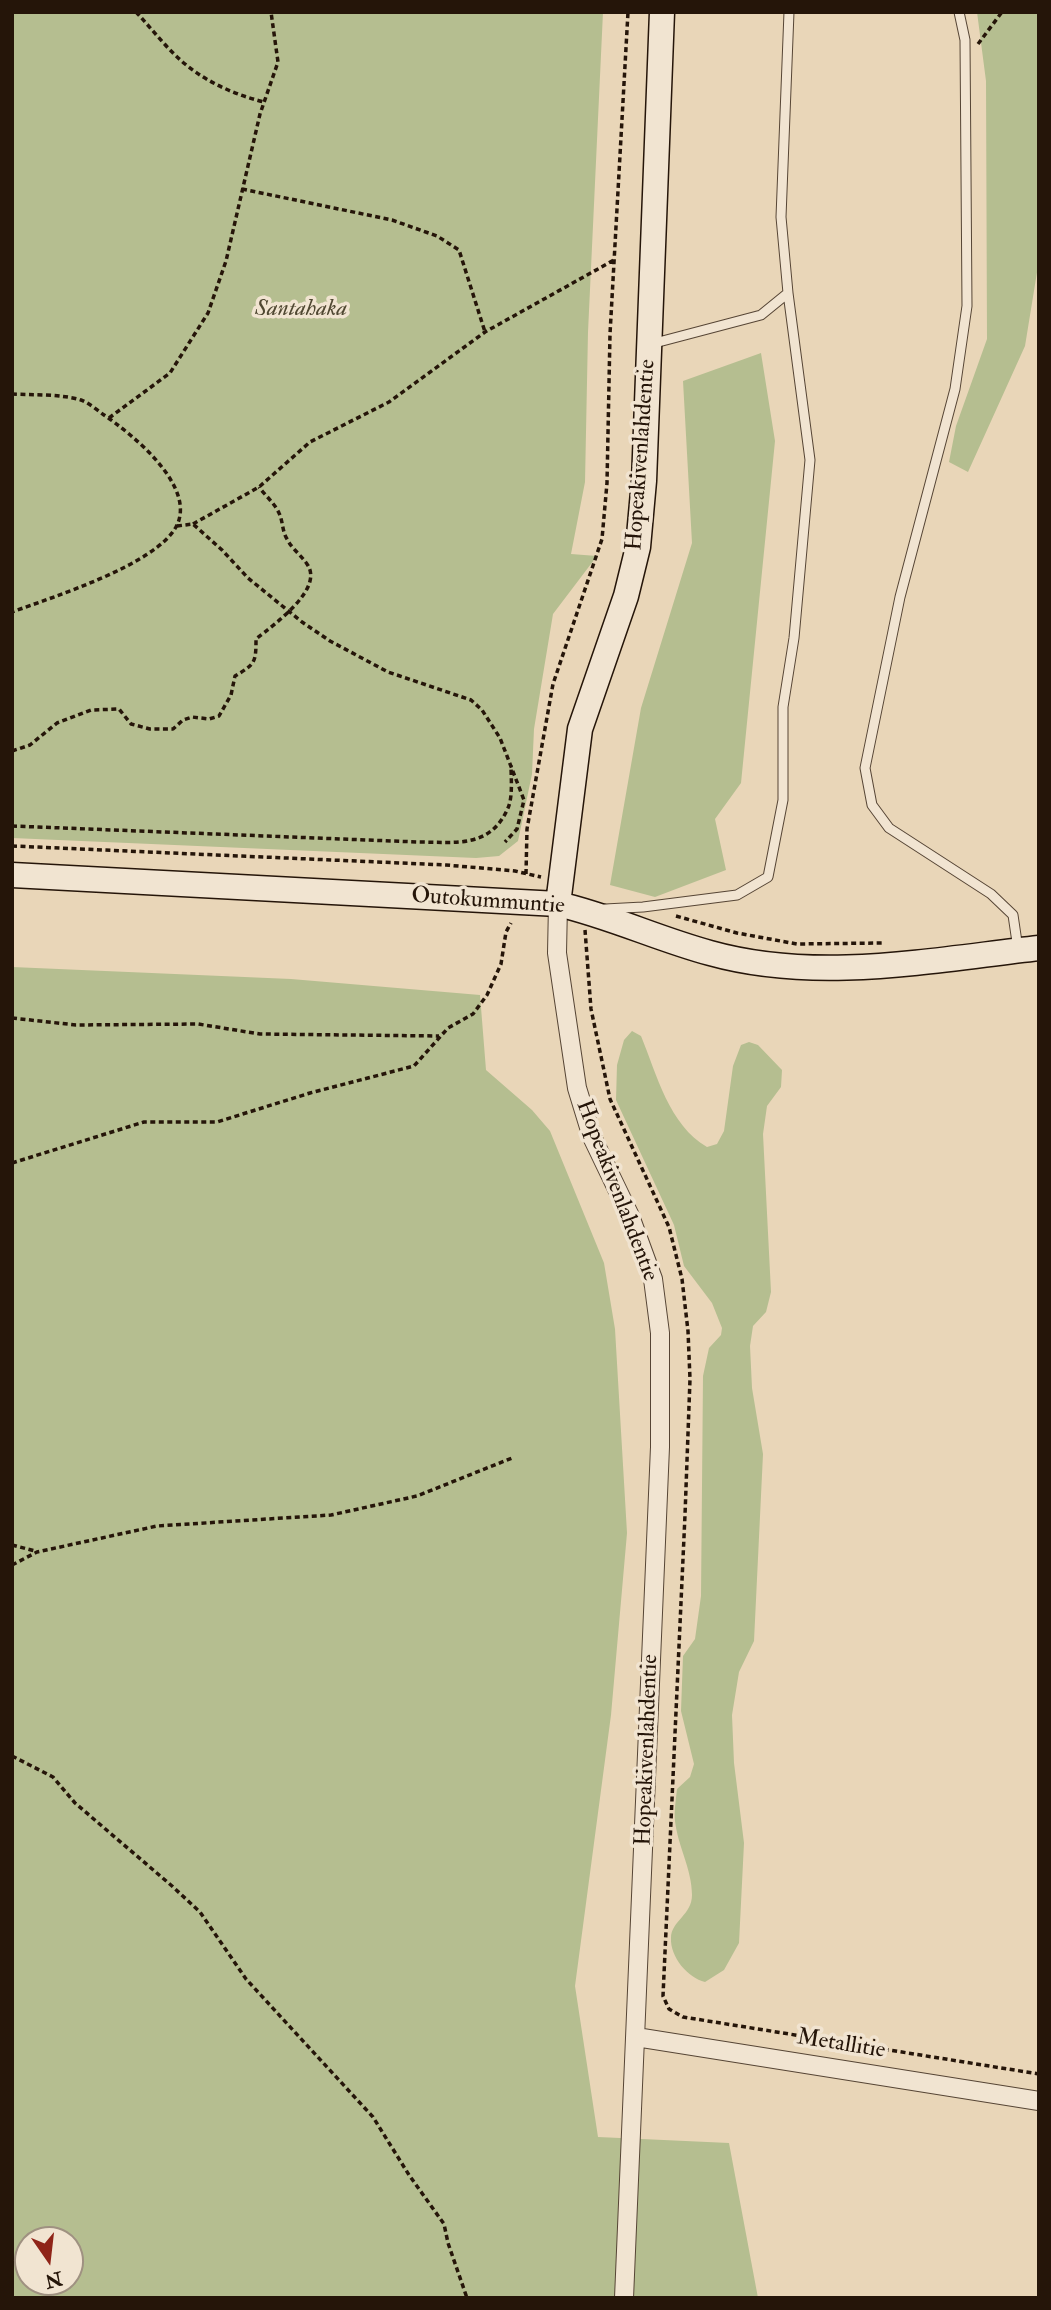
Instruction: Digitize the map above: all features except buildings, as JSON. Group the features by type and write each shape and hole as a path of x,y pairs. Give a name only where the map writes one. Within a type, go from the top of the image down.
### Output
{"street":[{"name":"Hopeakivenlahdentie","path":"624,2298 660,1447 660,1333 653,1279 639,1238 593,1137 577,1088 557,953 559,893 580,729 626,596 638,547 662,12"},
{"name":"Outokummuntie","path":"12,875 520,902 559,893 583,910 710,954 779,965 835,968 1028,949"},
{"name":"Metallitie","path":"636,2037 1039,2101"}],"lane":[{"path":"583,910 643,907 737,895 768,877 783,800 783,707 794,638 810,460 788,293 781,216 789,12"},
{"path":"959,12 965,40 967,306 955,389 900,597 865,768 872,805 889,828 991,894 1013,915 1028,949"},
{"path":"649,345 761,314 788,293"}],"path":[{"path":"135,12 185,64 215,84 264,102"},
{"path":"109,418 170,373 208,313 226,261 264,102 278,62 271,12"},
{"path":"526,874 527,829 553,684 602,540 607,483 614,260 628,12"},
{"path":"964,69 981,39 1002,12"},
{"path":"242,189 392,220 437,236 458,250 485,332"},
{"path":"177,526 193,524 259,487 310,442 389,402 485,332 614,260"},
{"path":"12,394 82,400 143,445 167,474 181,502 177,526 158,548 122,568 12,612"},
{"path":"12,751 30,745 57,723 91,710 119,709 131,724 150,729 173,729 183,720 219,716 231,695 235,676 253,665 256,658 256,639 300,602 312,576 308,565 295,553 285,536 279,513 259,487"},
{"path":"193,524 248,578 330,641 388,672 471,700 482,710 500,738 524,800 517,829 505,842"},
{"path":"12,826 418,842 476,841 495,826 509,807 511,765"},
{"path":"12,846 446,865 526,874 559,893"},
{"path":"12,1163 144,1122 217,1122 310,1093 414,1066 447,1027 473,1014 487,995 501,964 506,932 520,902"},
{"path":"643,907 737,933 797,944 889,943"},
{"path":"583,910 591,1009 602,1068 610,1099 669,1227 682,1279 688,1331 690,1379 685,1528 663,1996 669,2009 683,2017 1039,2074"},
{"path":"12,1018 76,1025 198,1024 260,1034 440,1036"},
{"path":"12,1565 37,1552 157,1526 331,1515 417,1496 512,1458"},
{"path":"12,1545 37,1552"},
{"path":"12,1756 53,1777 75,1803 200,1912 246,1979 373,2117 444,2224 467,2298"}],"green space":[{"name":"Santahaka","path":"12,12 603,12 588,332 585,482 571,554 597,556 553,614 534,729 532,774 518,841 499,856 476,858 12,838"},
{"path":"977,12 1039,12 1039,260 1025,346 968,472 949,462 956,426 987,339 986,81"},
{"path":"761,353 775,441 741,783 715,819 726,870 655,897 610,885 641,708 692,543 683,381"},
{"path":"12,967 291,979 480,995 486,1070 532,1110 550,1131 604,1263 615,1329 627,1533 611,1715 575,1986 598,2137 729,2143 758,2298 12,2298"},
{"path":"632,1031 641,1036 666,1098 683,1126 707,1147 717,1144 724,1131 733,1066 741,1045 749,1042 758,1045 782,1070 781,1087 767,1106 763,1134 771,1292 766,1312 753,1326 750,1346 752,1388 763,1454 754,1641 739,1672 732,1715 734,1763 744,1843 739,1943 724,1970 705,1982 692,1976 681,1966 671,1945 671,1938 674,1927 689,1908 692,1895 675,1817 677,1789 690,1777 694,1764 681,1711 683,1656 695,1639 701,1596 703,1376 709,1348 721,1335 722,1328 712,1303 684,1266 674,1225 616,1100 617,1065 624,1040"}]}
